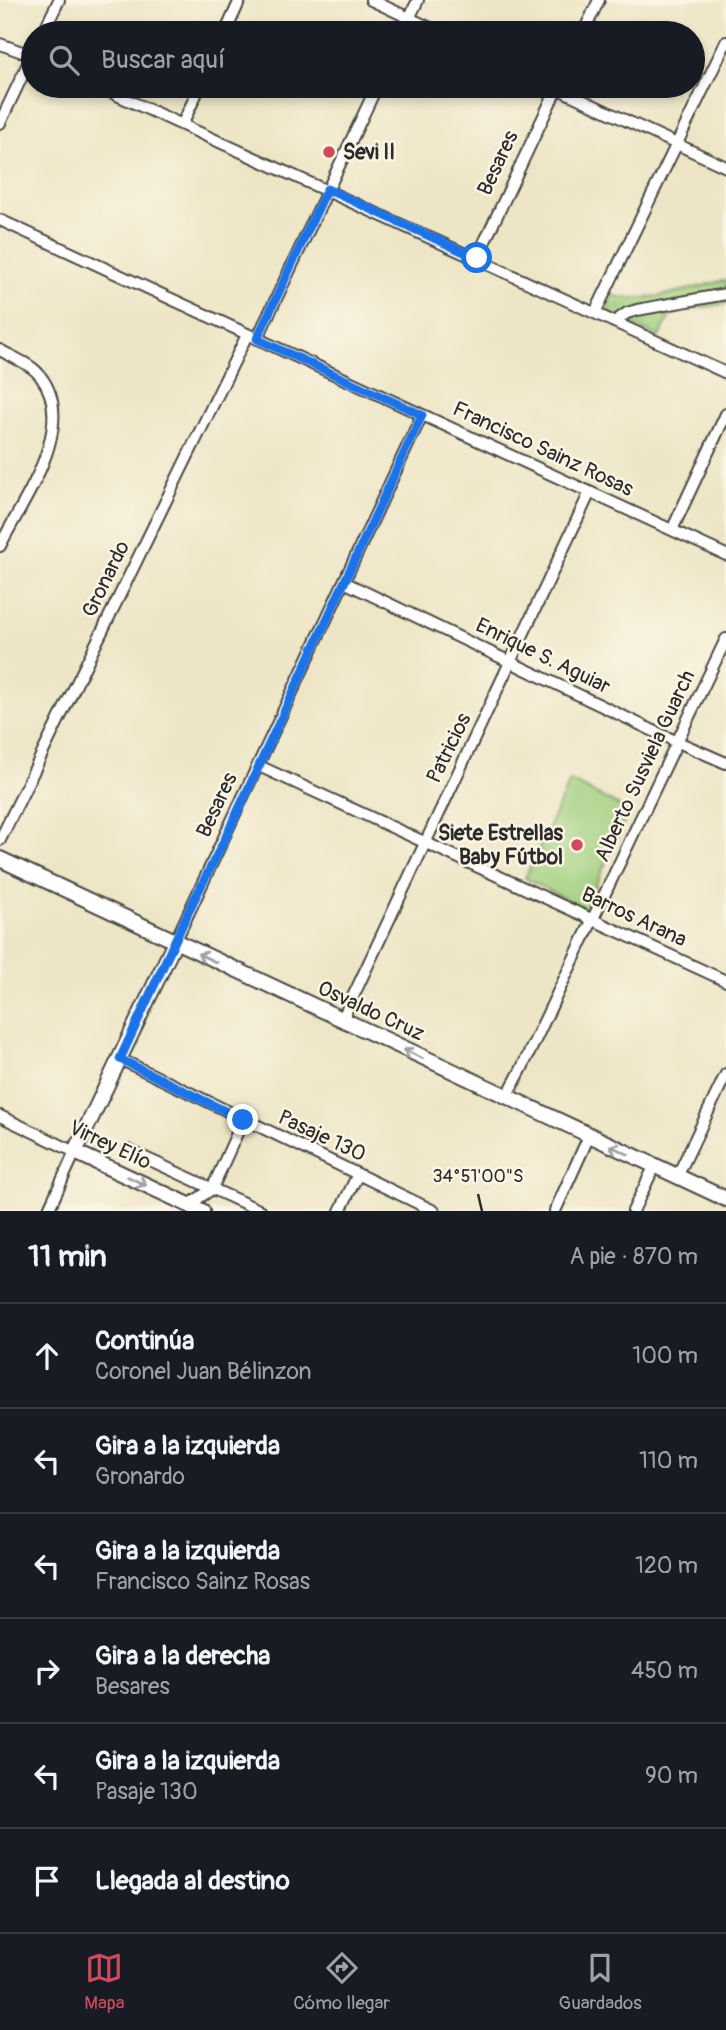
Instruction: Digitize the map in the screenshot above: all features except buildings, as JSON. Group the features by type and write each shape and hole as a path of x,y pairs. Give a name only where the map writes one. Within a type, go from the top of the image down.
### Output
{"street":[{"path":"49,21 59,0"},
{"path":"230,21 240,0"},
{"path":"371,0 416,21"},
{"path":"408,21 418,0"},
{"path":"589,21 599,0"},
{"path":"705,86 726,42"},
{"path":"0,44 21,51"},
{"path":"0,123 21,80"},
{"path":"123,98 726,373"},
{"path":"181,125 194,98"},
{"name":"Gronardo","path":"0,840 371,98"},
{"name":"Besares","path":"477,258 551,98"},
{"path":"579,98 726,167"},
{"path":"595,313 699,98"},
{"name":"Francisco Sainz Rosas","path":"0,220 726,555"},
{"path":"614,322 637,310 726,294"},
{"path":"0,350 41,377 50,394 54,412 54,431 48,452 0,546"},
{"path":"672,530 726,414"},
{"name":"Besares","path":"48,1211 422,415"},
{"name":"Patricios","path":"342,1020 590,492"},
{"name":"Enrique S. Aguiar","path":"344,582 726,763"},
{"name":"Alberto Susviela Guarch","path":"506,1098 726,639"},
{"name":"Barros Arana","path":"259,766 726,981"},
{"name":"Osvaldo Cruz","path":"0,859 726,1199"},
{"name":"Pasaje 130","path":"120,1059 434,1211"},
{"path":"677,1177 726,1074"},
{"name":"Virrey Elío","path":"0,1116 196,1208"},
{"path":"196,1208 212,1189 243,1120"},
{"path":"555,1211 589,1136"},
{"name":"Virrey Elío","path":"128,1150 261,1211"},
{"path":"633,1211 654,1167"},
{"path":"340,1211 358,1174"}],"green space":[{"path":"726,280 726,304 672,312 659,337 610,315 608,309 611,295 625,298 654,297"},
{"name":"Siete Estrellas Baby Fútbol","path":"570,781 629,811 585,909 525,878"}],"place":[{"name":"Sevi II","path":"329,152"},
{"name":"Siete Estrellas Baby Fútbol","path":"577,845"}],"route":[{"path":"243,1120 120,1059 422,415 257,339 327,189 477,258"}]}
